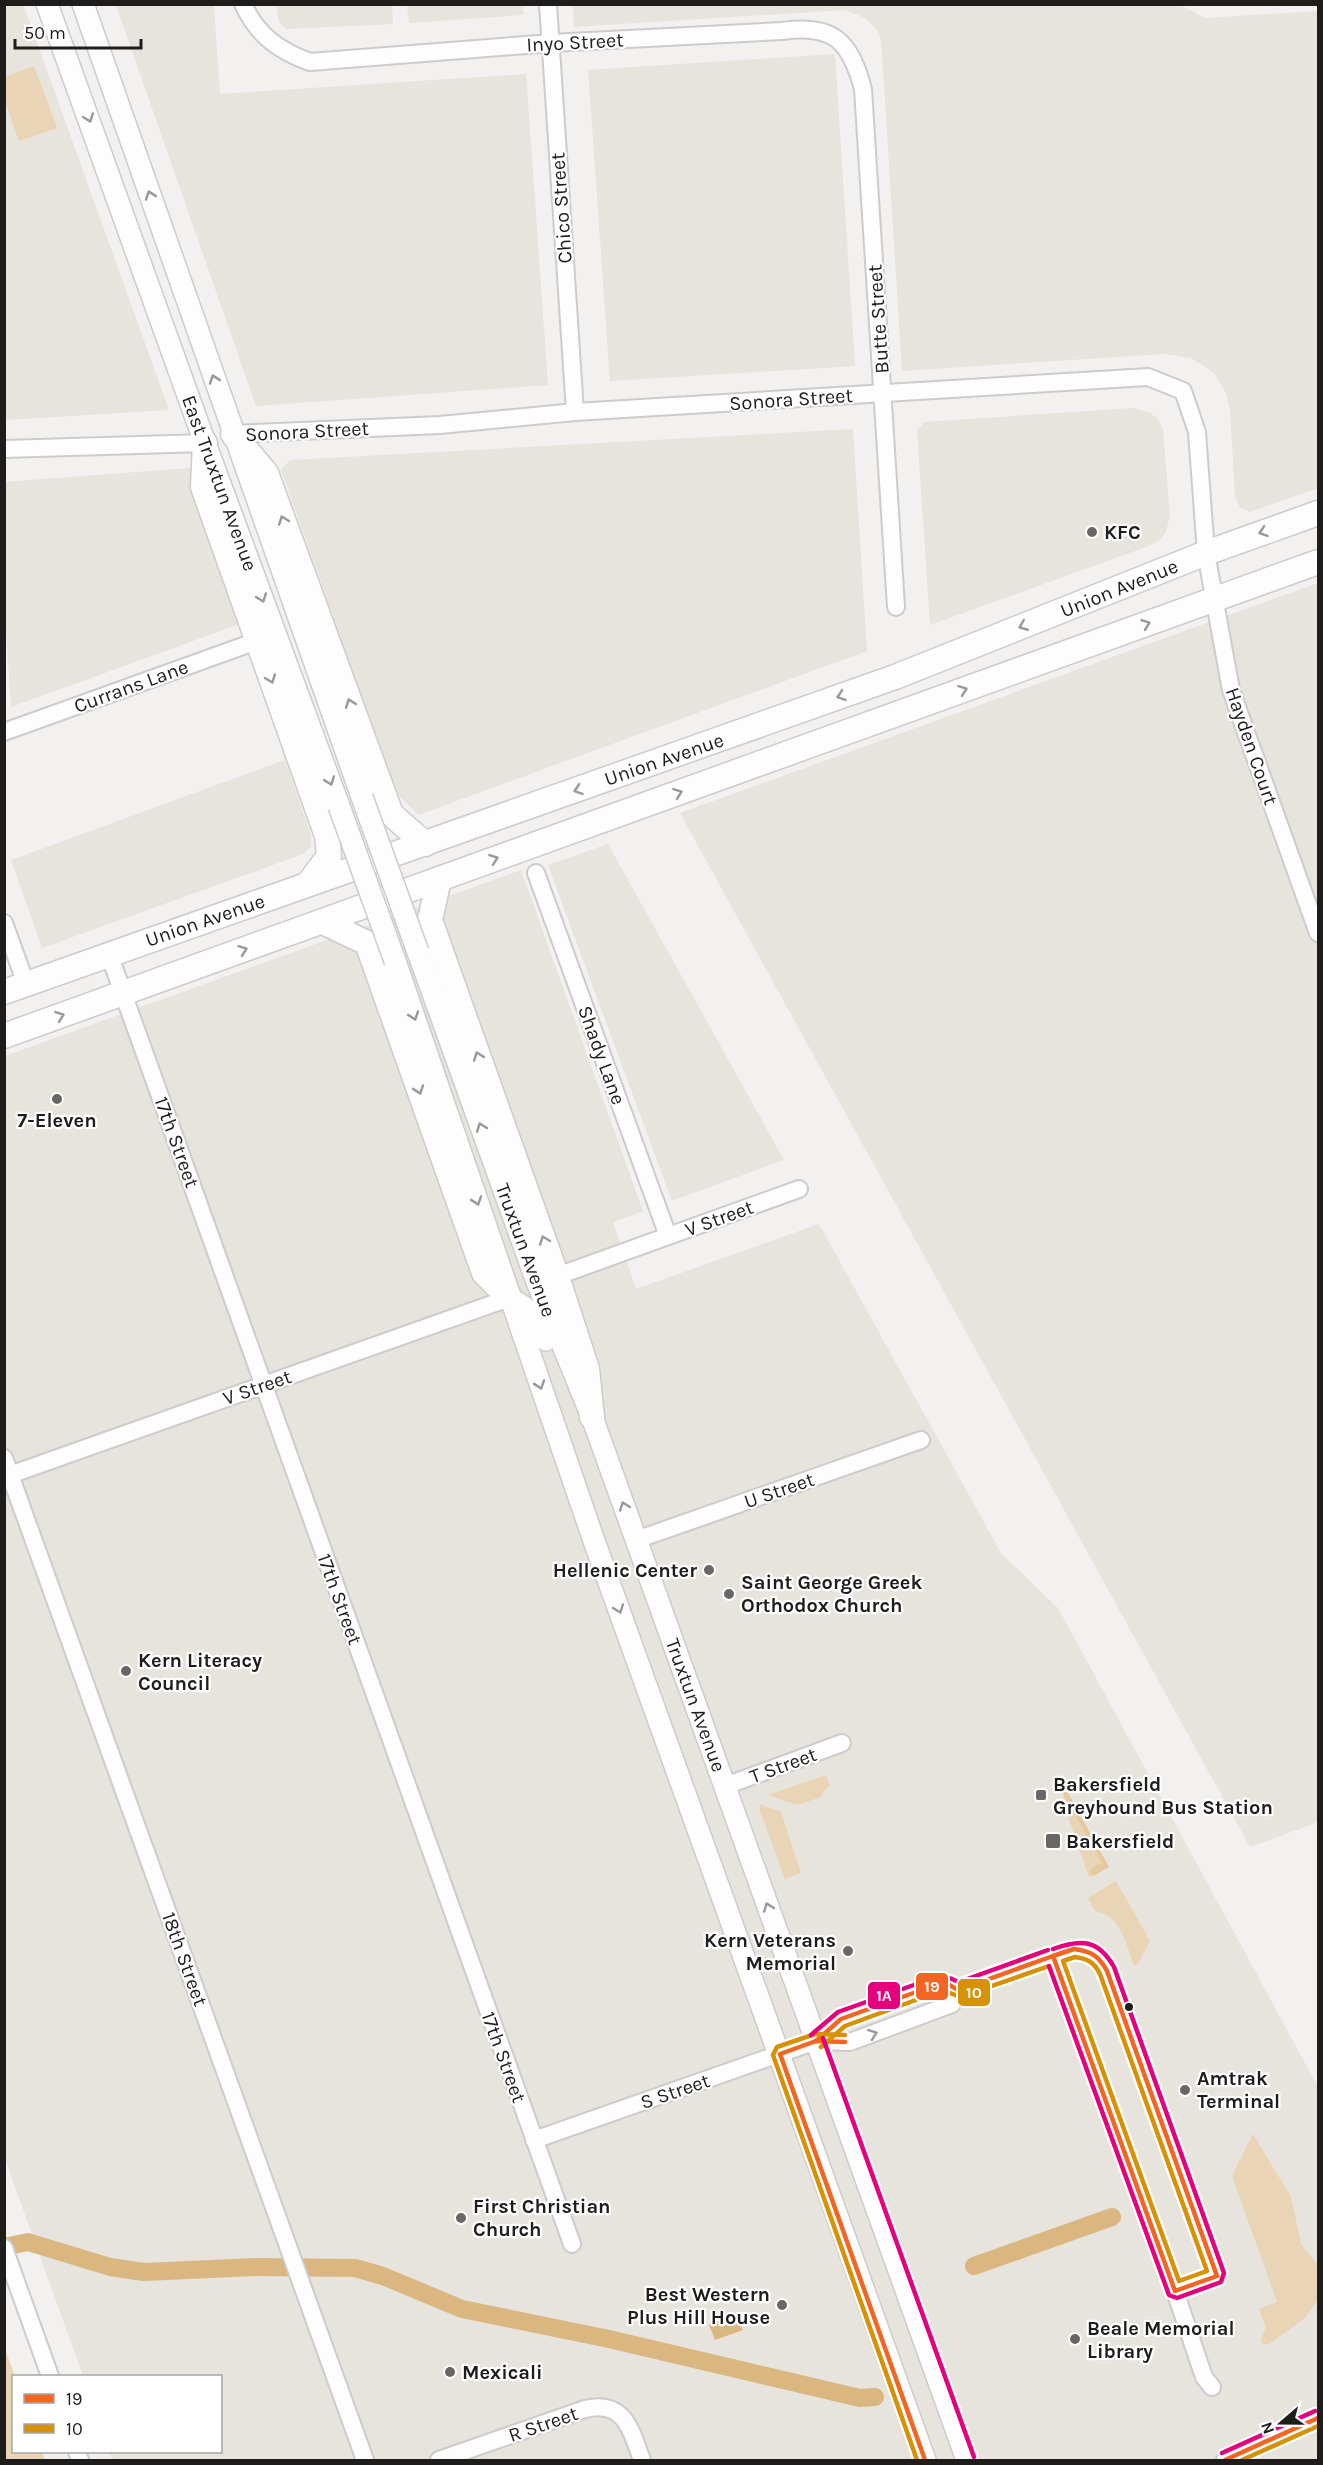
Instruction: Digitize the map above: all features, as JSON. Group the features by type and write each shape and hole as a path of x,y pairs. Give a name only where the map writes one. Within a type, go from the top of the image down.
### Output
{"highway":[{"path":"233,434 266,473 391,814 425,844"},
{"path":"205,443 203,488 327,836 329,856 308,884"},
{"name":"Union Avenue","path":"15,988 895,677 1206,553 1318,513"},
{"name":"Union Avenue","path":"4,1036 1318,562"},
{"path":"327,836 391,814"},
{"path":"439,879 430,920 547,1280 587,1369 592,1417"},
{"path":"367,943 430,920"},
{"path":"323,922 367,943 484,1273 509,1298"}],"main road":[{"name":"East Truxtun Avenue","path":"47,4 395,961"},
{"name":"East Truxtun Avenue","path":"83,4 233,434 418,952"},
{"path":"73,77 105,66"},
{"path":"160,317 191,366 214,426 225,434 233,434"},
{"path":"205,443 217,447 226,459 272,544"},
{"name":"Truxtun Avenue","path":"418,952 547,1280"},
{"name":"Truxtun Avenue","path":"395,961 509,1298 925,2460"},
{"path":"509,1298 529,1308 537,1318 569,1392 592,1417"},
{"name":"Truxtun Avenue","path":"592,1417 967,2460"}],"street":[{"name":"Inyo Street","path":"243,4 252,25 263,37 288,54 310,62 551,43 806,28 823,32 837,40"},
{"name":"Chico Street","path":"548,4 575,412"},
{"name":"Butte Street","path":"837,40 849,51 863,89 896,607"},
{"name":"Sonora Street","path":"233,434 440,425 575,412 1148,378 1183,391 1197,432 1206,553"},
{"path":"4,449 205,443"},
{"name":"Hayden Court","path":"1206,553 1231,690 1318,933"},
{"name":"Currans Lane","path":"4,732 257,641"},
{"name":"Shady Lane","path":"536,873 668,1236"},
{"path":"4,923 15,988"},
{"name":"17th Street","path":"109,954 572,2244"},
{"name":"V Street","path":"547,1280 799,1189"},
{"name":"V Street","path":"8,1476 509,1298"},
{"name":"U Street","path":"636,1540 921,1440"},
{"name":"18th Street","path":"4,1458 8,1476 365,2460"},
{"name":"T Street","path":"725,1786 842,1743"},
{"name":"S Street","path":"534,2140 816,2041 841,2019 944,1983 958,1990 1053,1956 1204,2377 1212,2387"},
{"name":"S Street","path":"816,2041 850,2042 952,2004 958,1990"},
{"path":"4,2248 50,2375"},
{"name":"R Street","path":"439,2460 585,2409 603,2406 614,2410 629,2425 642,2460"},
{"path":"1225,2460 1318,2418"}],"shaded area":[{"path":"23,4 169,410 5,420 4,5"},
{"path":"116,5 214,5 220,94 526,74 548,385 256,406"},
{"path":"276,5 392,5 393,24 287,29 279,22"},
{"path":"407,5 523,5 524,15 409,23"},
{"path":"573,5 1180,5 1205,18 1318,11 1318,488 1250,512 1240,507 1235,497 1230,410 1226,393 1214,373 1191,358 1164,354 902,371 881,39 876,29 865,18 845,10 574,27"},
{"path":"835,54 855,366 610,381 588,70"},
{"path":"34,66 57,128 19,141 5,101 5,77"},
{"path":"1132,408 1149,412 1158,419 1163,429 1170,515 1166,532 1159,541 930,625 917,430 924,422"},
{"path":"853,429 867,651 418,815 395,791 281,470 290,460"},
{"path":"190,468 245,622 11,707 4,602 4,482"},
{"path":"1318,583 1318,1822 1250,1847 680,813"},
{"path":"285,760 311,835 311,846 303,854 42,948 11,860"},
{"path":"608,844 784,1160 672,1201 548,865"},
{"path":"521,870 643,1211 613,1222 636,1289 819,1224 1001,1553 1058,1608 1318,2087 1318,2460 113,2460 110,2453 222,2453 222,2375 83,2375 5,2159 5,1056"},
{"path":"826,1775 830,1786 824,1790 821,1797 797,1805 768,1795"},
{"path":"1063,1784 1109,1867 1093,1876 1090,1869 1102,1863 1059,1786"},
{"path":"1064,1796 1102,1863 1091,1869 1093,1876 1089,1877 1063,1802"},
{"path":"761,1804 781,1812 801,1873 785,1879 759,1808"},
{"path":"1116,1881 1150,1941 1138,1964 1134,1966 1122,1932 1111,1919 1095,1911 1088,1898"},
{"path":"1253,2134 1291,2197 1301,2244 1318,2265 1318,2299 1305,2318 1269,2344 1263,2345 1260,2341 1266,2328 1259,2309 1277,2302 1232,2176"},
{"path":"736,2314 743,2330 715,2340 709,2325"},
{"path":"4,2347 15,2375 12,2375 12,2453 42,2453 45,2460 5,2460"}],"waterway":[{"path":"974,2266 1112,2217"},
{"path":"4,2247 28,2242 110,2267 144,2272 256,2267 355,2268 383,2276 462,2309 609,2339 860,2398 875,2397"}],"transit line":[{"name":"1A","path":"1049,1966 1169,2295 1177,2298 1221,2282 1224,2273 1114,1967 1102,1951 1095,1946 1080,1943 1053,1949"},
{"name":"19","path":"1074,1949 1094,1955 1107,1971 1217,2276 1175,2291 1053,1956 1074,1949"},
{"name":"1A","path":"811,2035 838,2012 942,1975 959,1982 1048,1950"},
{"name":"19","path":"816,2041 841,2019 944,1982 958,1990 1053,1956"},
{"name":"10","path":"1075,1957 1090,1962 1100,1974 1207,2271 1179,2281 1063,1961 1075,1957"},
{"name":"10","path":"821,2047 845,2026 943,1990 960,1997 1049,1966"},
{"name":"10","path":"845,2035 815,2034 777,2047 773,2055 917,2460"},
{"name":"1A","path":"823,2038 974,2457"},
{"name":"19","path":"845,2042 816,2041 780,2054 925,2460"},
{"name":"1A","path":"1222,2453 1315,2411"},
{"name":"19","path":"1225,2460 1318,2418"},
{"name":"10","path":"1242,2460 1318,2426"}],"place":[{"name":"KFC","path":"1092,532"},
{"name":"7-Eleven","path":"57,1099"},
{"name":"Hellenic Center","path":"709,1570"},
{"name":"Saint George Greek Orthodox Church","path":"729,1594"},
{"name":"Kern Literacy Council","path":"126,1671"},
{"name":"Bakersfield Greyhound Bus Station","path":"1041,1795"},
{"name":"Bakersfield","path":"1053,1841"},
{"name":"Kern Veterans Memorial","path":"848,1951"},
{"name":"Amtrak Terminal","path":"1185,2090"},
{"name":"First Christian Church","path":"461,2218"},
{"name":"Best Western Plus Hill House","path":"782,2305"},
{"name":"Beale Memorial Library","path":"1075,2339"},
{"name":"Mexicali","path":"450,2372"}]}
